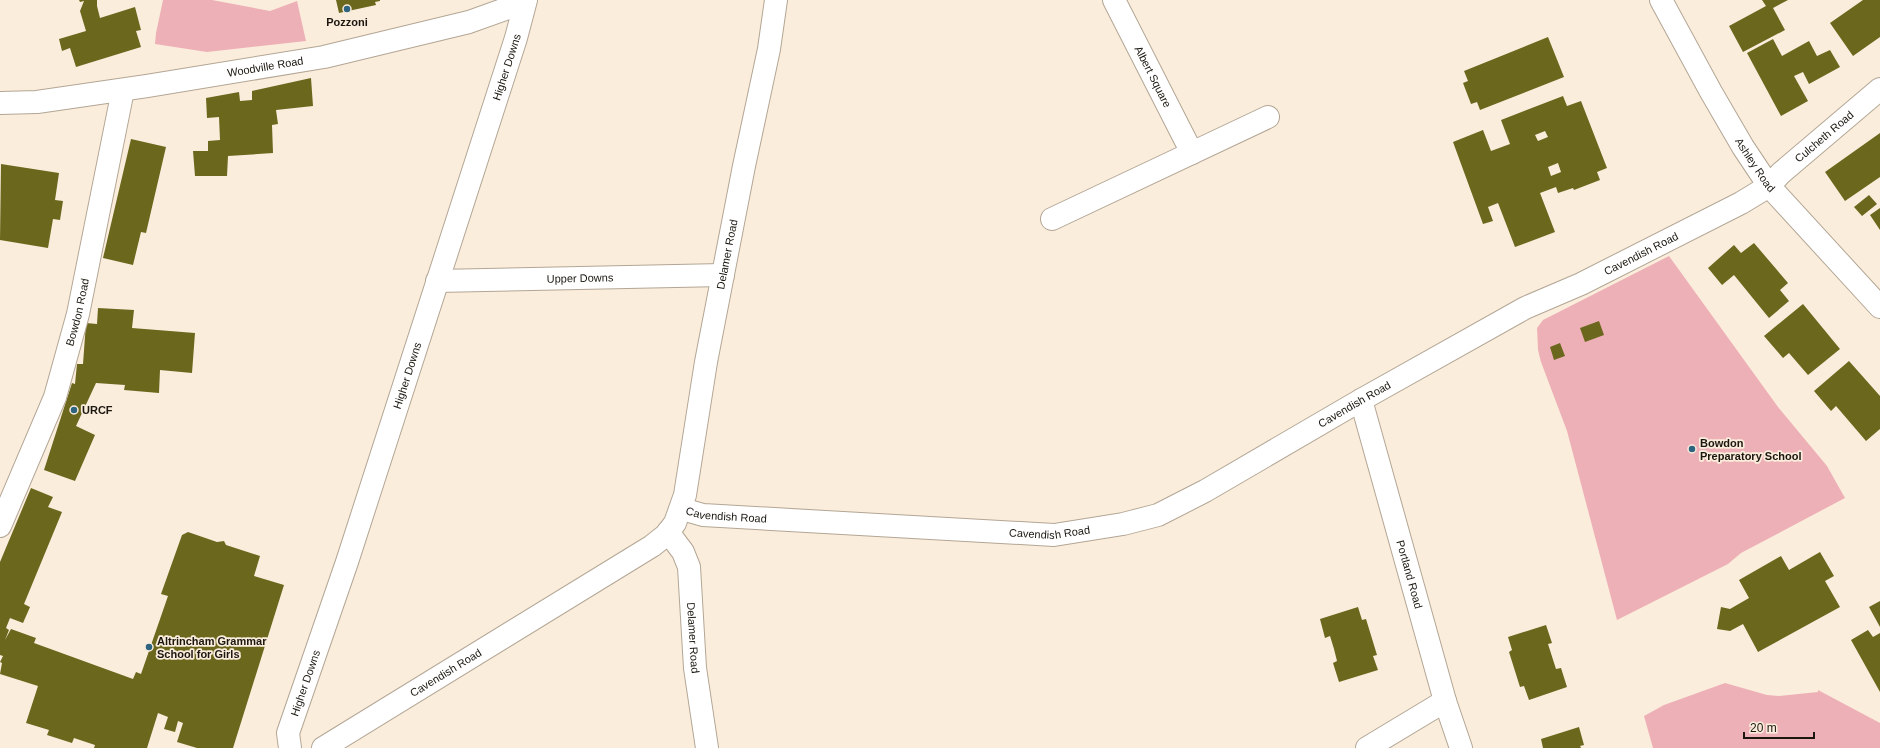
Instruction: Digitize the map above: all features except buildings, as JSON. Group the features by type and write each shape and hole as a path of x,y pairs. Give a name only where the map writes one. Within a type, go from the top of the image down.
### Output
{"street":[{"name":"Delamer Road","path":"682,509 723,275 769,49 776,0"},
{"name":"Albert Square","path":"1114,0 1192,152"},
{"name":"Ashley Road","path":"1661,0 1711,92 1743,147 1769,186 1880,308"},
{"name":"Woodville Road","path":"0,103 37,102 123,90 324,57 469,22 525,1"},
{"name":"Higher Downs","path":"290,748 288,743 288,733 347,562 516,38 525,1"},
{"name":"Culcheth Road","path":"1769,186 1781,173 1880,89"},
{"name":"Bowdon Road","path":"0,526 55,397 78,314 123,90"},
{"path":"1052,219 1268,116"},
{"name":"Cavendish Road","path":"323,748 652,546 675,524 682,509 703,515 1054,535 1124,524 1158,515 1205,491 1360,400 1525,308 1581,284 1741,202 1769,186"},
{"name":"Upper Downs","path":"437,281 723,275"},
{"name":"Portland Road","path":"1360,400 1445,701 1460,748"},
{"name":"Delamer Road","path":"668,532 683,552 689,567 695,668 707,748"},
{"path":"1366,748 1445,701"}],"shaded area":[{"path":"163,0 212,0 270,11 297,1 306,41 207,52 155,44"},
{"name":"Bowdon Preparatory School","path":"1669,256 1778,407 1827,466 1845,498 1741,553 1728,564 1617,620 1567,431 1541,362 1538,350 1537,328 1543,320"},
{"path":"1725,683 1767,695 1779,696 1818,692 1818,690 1880,723 1880,748 1653,748 1644,716 1664,705"}],"place":[{"name":"Pozzoni","path":"347,9"},
{"name":"URCF","path":"74,410"},
{"name":"Bowdon Preparatory School","path":"1692,449"},
{"name":"Altrincham Grammar School for Girls","path":"149,647"}]}
